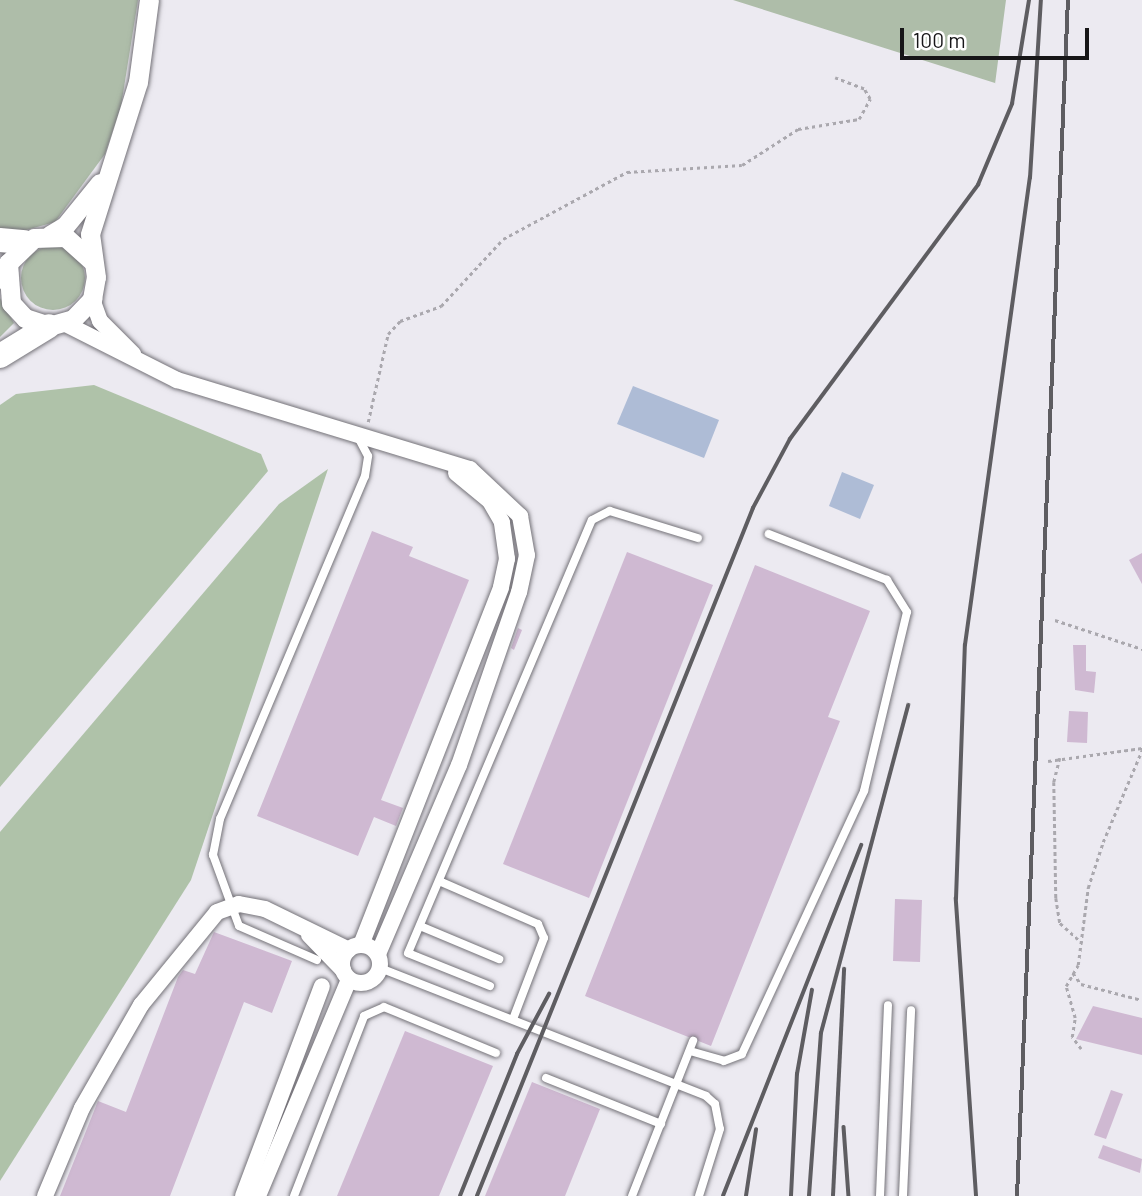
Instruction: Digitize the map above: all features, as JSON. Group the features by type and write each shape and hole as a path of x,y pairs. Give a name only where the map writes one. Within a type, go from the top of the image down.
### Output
{"highway":[{"path":"0,240 25,242"},
{"path":"0,356 57,324"}],"street":[{"path":"146,365 100,321 92,299 90,234 138,82 149,0"},
{"path":"107,174 65,226 25,242 12,256 3,275 17,311 57,324 146,365 361,438 470,469 502,495 520,516 527,555 460,765 368,982 346,974 287,919"},
{"path":"50,234 73,241 92,261"},
{"path":"57,324 92,299"},
{"path":"258,1196 355,947 437,761 507,559 502,522 490,501 463,477 419,455"},
{"path":"45,1196 82,1108 141,1005 190,937 232,904 287,919 355,947 379,961"},
{"path":"243,1196 322,986"}],"lane":[{"path":"317,960 239,926 213,855 220,819 352,505 368,456 361,438"},
{"path":"490,986 408,953 592,520 610,511 698,538"},
{"path":"690,1051 724,1061 741,1054 864,791 907,612 887,580 769,534"},
{"path":"439,881 538,924 544,938 513,1019"},
{"path":"420,926 499,959"},
{"path":"379,961 513,1019 706,1096 719,1115 699,1196"},
{"path":"880,1196 888,1005"},
{"path":"294,1196 364,1016 384,1007 496,1054"},
{"path":"903,1196 911,1010"},
{"path":"632,1196 680,1085 693,1041"},
{"path":"546,1078 661,1124"}],"path":[{"path":"361,438 388,334 400,321 441,306 503,239 626,172 742,165 798,129 859,119 870,99 864,89 835,78"},
{"path":"1055,620 1142,649"},
{"path":"1048,761 1142,749"},
{"path":"1081,1049 1072,1037 1075,1018 1066,986 1082,943 1092,876 1118,794 1142,749"},
{"path":"1060,758 1054,782 1056,898 1059,923 1082,943"},
{"path":"1073,973 1081,984 1142,1000"}],"green space":[{"path":"0,0 138,0 121,106 105,154 55,222 12,234 0,231"},
{"path":"733,0 1006,0 995,84 995,83"},
{"path":"47,246 59,246 76,255 83,266 83,290 76,301 59,310 47,310 35,305 26,296 21,284 21,272 26,260 35,251"},
{"path":"0,298 14,323 0,337"},
{"path":"94,385 261,454 268,471 0,787 0,405 16,394"},
{"path":"328,469 191,880 0,1181 0,832 279,504"}],"water":[{"path":"633,386 719,420 704,458 617,424"},
{"path":"842,472 874,485 860,519 829,506"}],"building":[{"path":"372,531 413,547 409,556 469,580 381,800 403,808 396,826 374,817 358,856 257,816"},
{"path":"627,552 713,585 589,898 503,864"},
{"path":"1142,553 1142,584 1129,560"},
{"path":"755,565 870,611 828,717 840,721 711,1046 585,996"},
{"path":"518,628 522,630 514,650 511,648"},
{"path":"1073,645 1086,645 1086,671 1096,672 1094,693 1075,690"},
{"path":"1069,711 1088,712 1087,743 1067,742"},
{"path":"895,899 922,900 920,962 893,961"},
{"path":"214,932 292,961 272,1013 244,1002 170,1196 60,1196 98,1101 126,1112 178,977 183,970 195,974"},
{"path":"1093,1006 1142,1018 1142,1055 1076,1039"},
{"path":"405,1031 493,1066 439,1196 337,1196"},
{"path":"532,1082 600,1109 565,1196 485,1196"},
{"path":"1111,1090 1123,1094 1106,1139 1094,1135"},
{"path":"1103,1145 1142,1159 1140,1173 1098,1158"}],"railway":[{"path":"477,1196 753,508 790,439 978,185 1012,104 1029,0"},
{"path":"976,1196 956,899 965,645 1030,178 1041,0"},
{"path":"1017,1196 1068,0"},
{"path":"809,1196 821,1033 908,705"},
{"path":"723,1196 861,845"},
{"path":"833,1196 844,969"},
{"path":"791,1196 797,1074 812,990"},
{"path":"460,1196 517,1054 549,994"},
{"path":"844,1127 849,1196"},
{"path":"746,1196 756,1130"}]}
